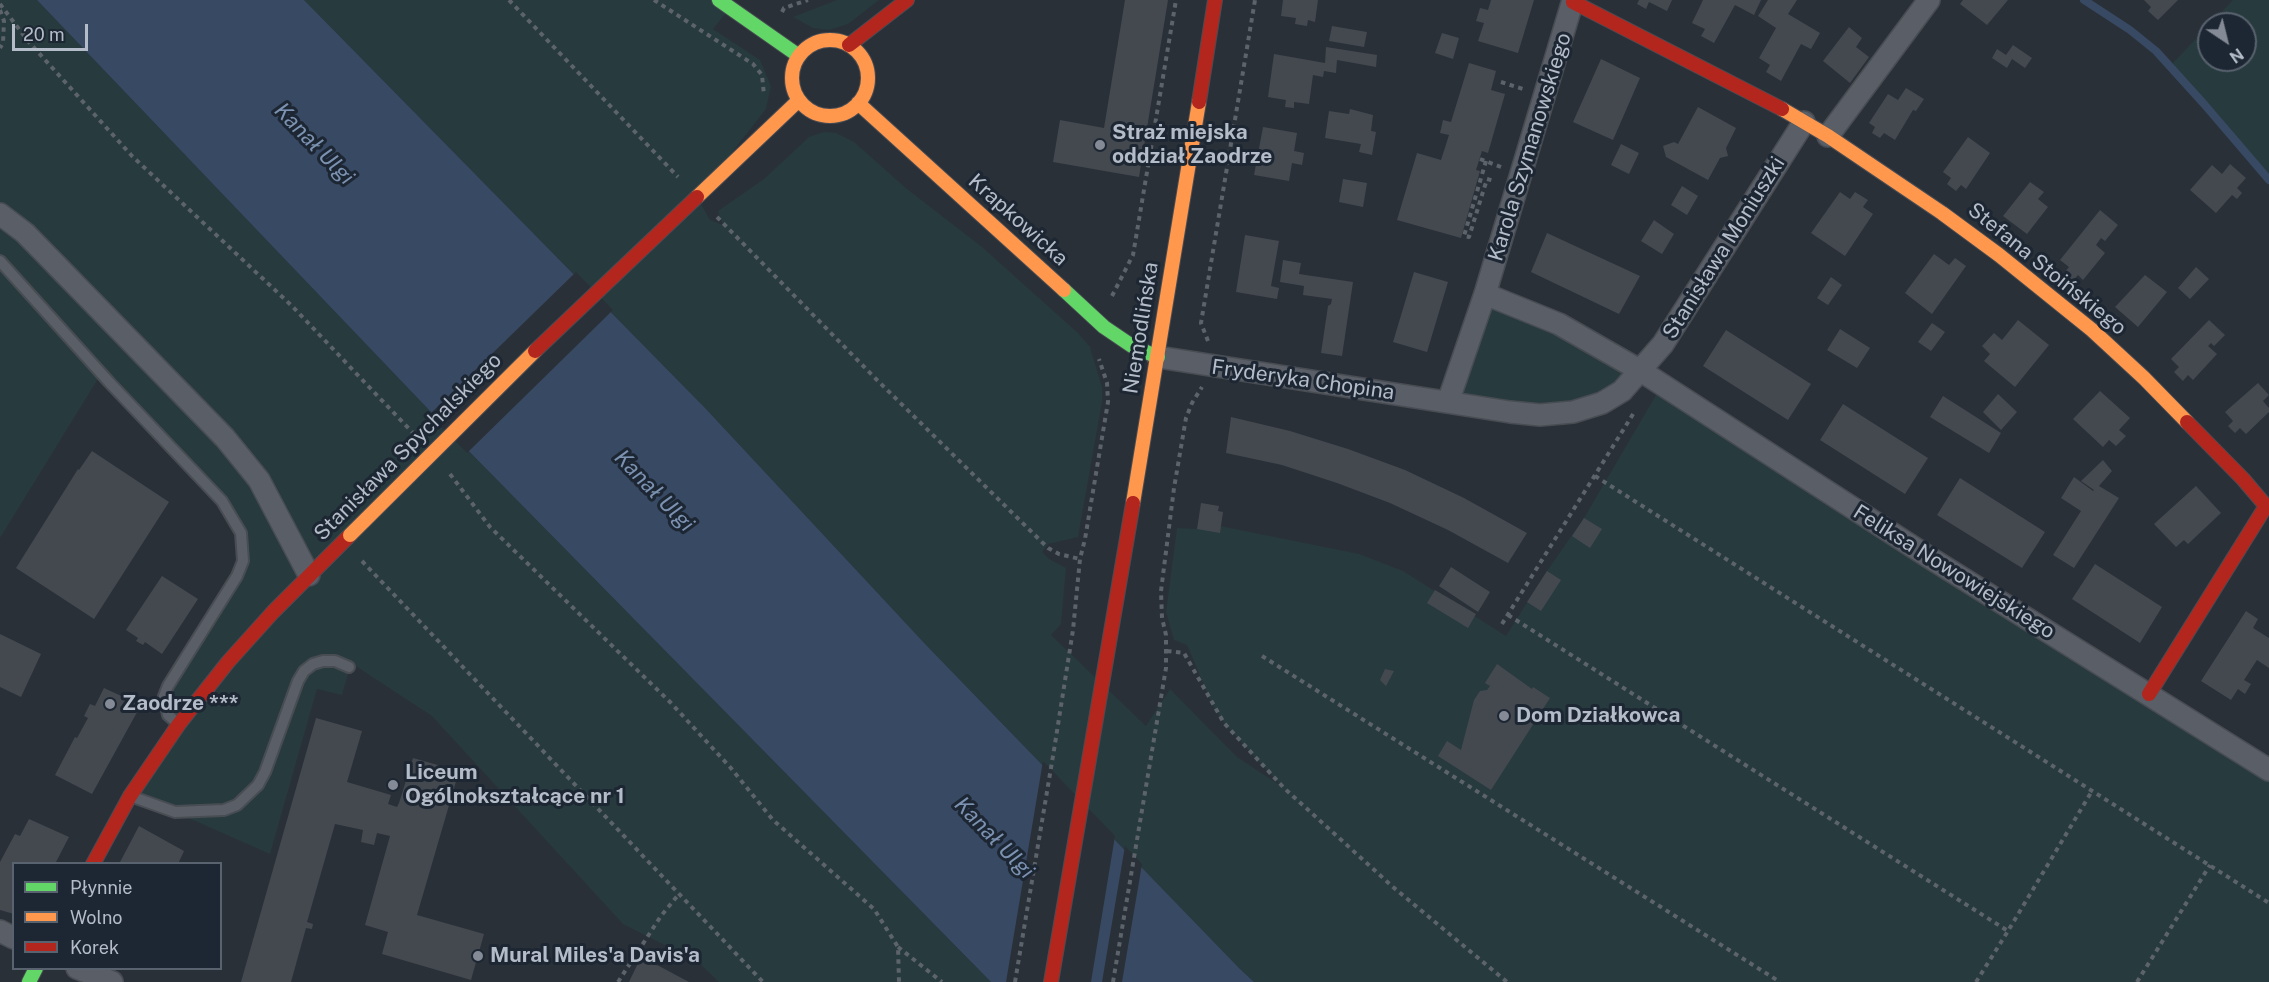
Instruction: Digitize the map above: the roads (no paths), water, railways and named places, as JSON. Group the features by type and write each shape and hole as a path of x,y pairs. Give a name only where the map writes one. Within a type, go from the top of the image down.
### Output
{"street":[{"path":"718,0 799,56"},
{"path":"849,45 907,0"},
{"name":"Niemodlińska","path":"1051,982 1158,357 1215,0"},
{"path":"1828,136 1929,0"},
{"name":"Stefana Stoińskiego","path":"1573,1 1685,57 1804,122 1942,213 1999,255 2092,330 2144,378 2268,504 2149,694"},
{"name":"Karola Szymanowskiego","path":"1448,402 1485,294 1573,1"},
{"path":"822,40 836,40 849,45 860,54 866,66 868,79 865,92 858,103 834,116 809,110 794,90 792,78 799,56 809,46 822,40"},
{"name":"Stanisława Spychalskiego","path":"94,862 150,764 228,662 309,575 563,324 800,100"},
{"name":"Krapkowicka","path":"858,103 1104,327 1132,346 1158,357"},
{"name":"Stanisława Moniuszki","path":"1448,402 1540,415 1573,412 1602,403 1647,375 1663,344 1804,122"},
{"path":"0,214 25,233 225,438 259,480 309,575"},
{"name":"Feliksa Nowowiejskiego","path":"1485,294 1559,324 1647,375 1928,556 2269,770"},
{"name":"Fryderyka Chopina","path":"1158,357 1448,402"},
{"path":"80,970 112,982"}],"lane":[{"path":"0,261 109,382 222,501 241,533 243,561 237,576 164,696 168,715 179,724"},
{"path":"130,796 175,812 224,810 237,805 248,797 261,778 298,681 304,671 313,664 323,661 335,661 349,667"}],"water":[{"name":"Kanał Ulgi","path":"37,0 304,0 706,409 927,646 1254,982 991,982 452,434"}],"waterway":[{"path":"2084,0 2130,30 2156,51 2269,180"}],"place":[{"name":"Straż miejska oddział Zaodrze","path":"1100,145"},
{"name":"Zaodrze ***","path":"110,704"},
{"name":"Dom Działkowca","path":"1504,716"},
{"name":"Liceum Ogólnokształcące nr 1","path":"393,785"},
{"name":"Mural Miles'a Davis'a","path":"478,956"}]}
